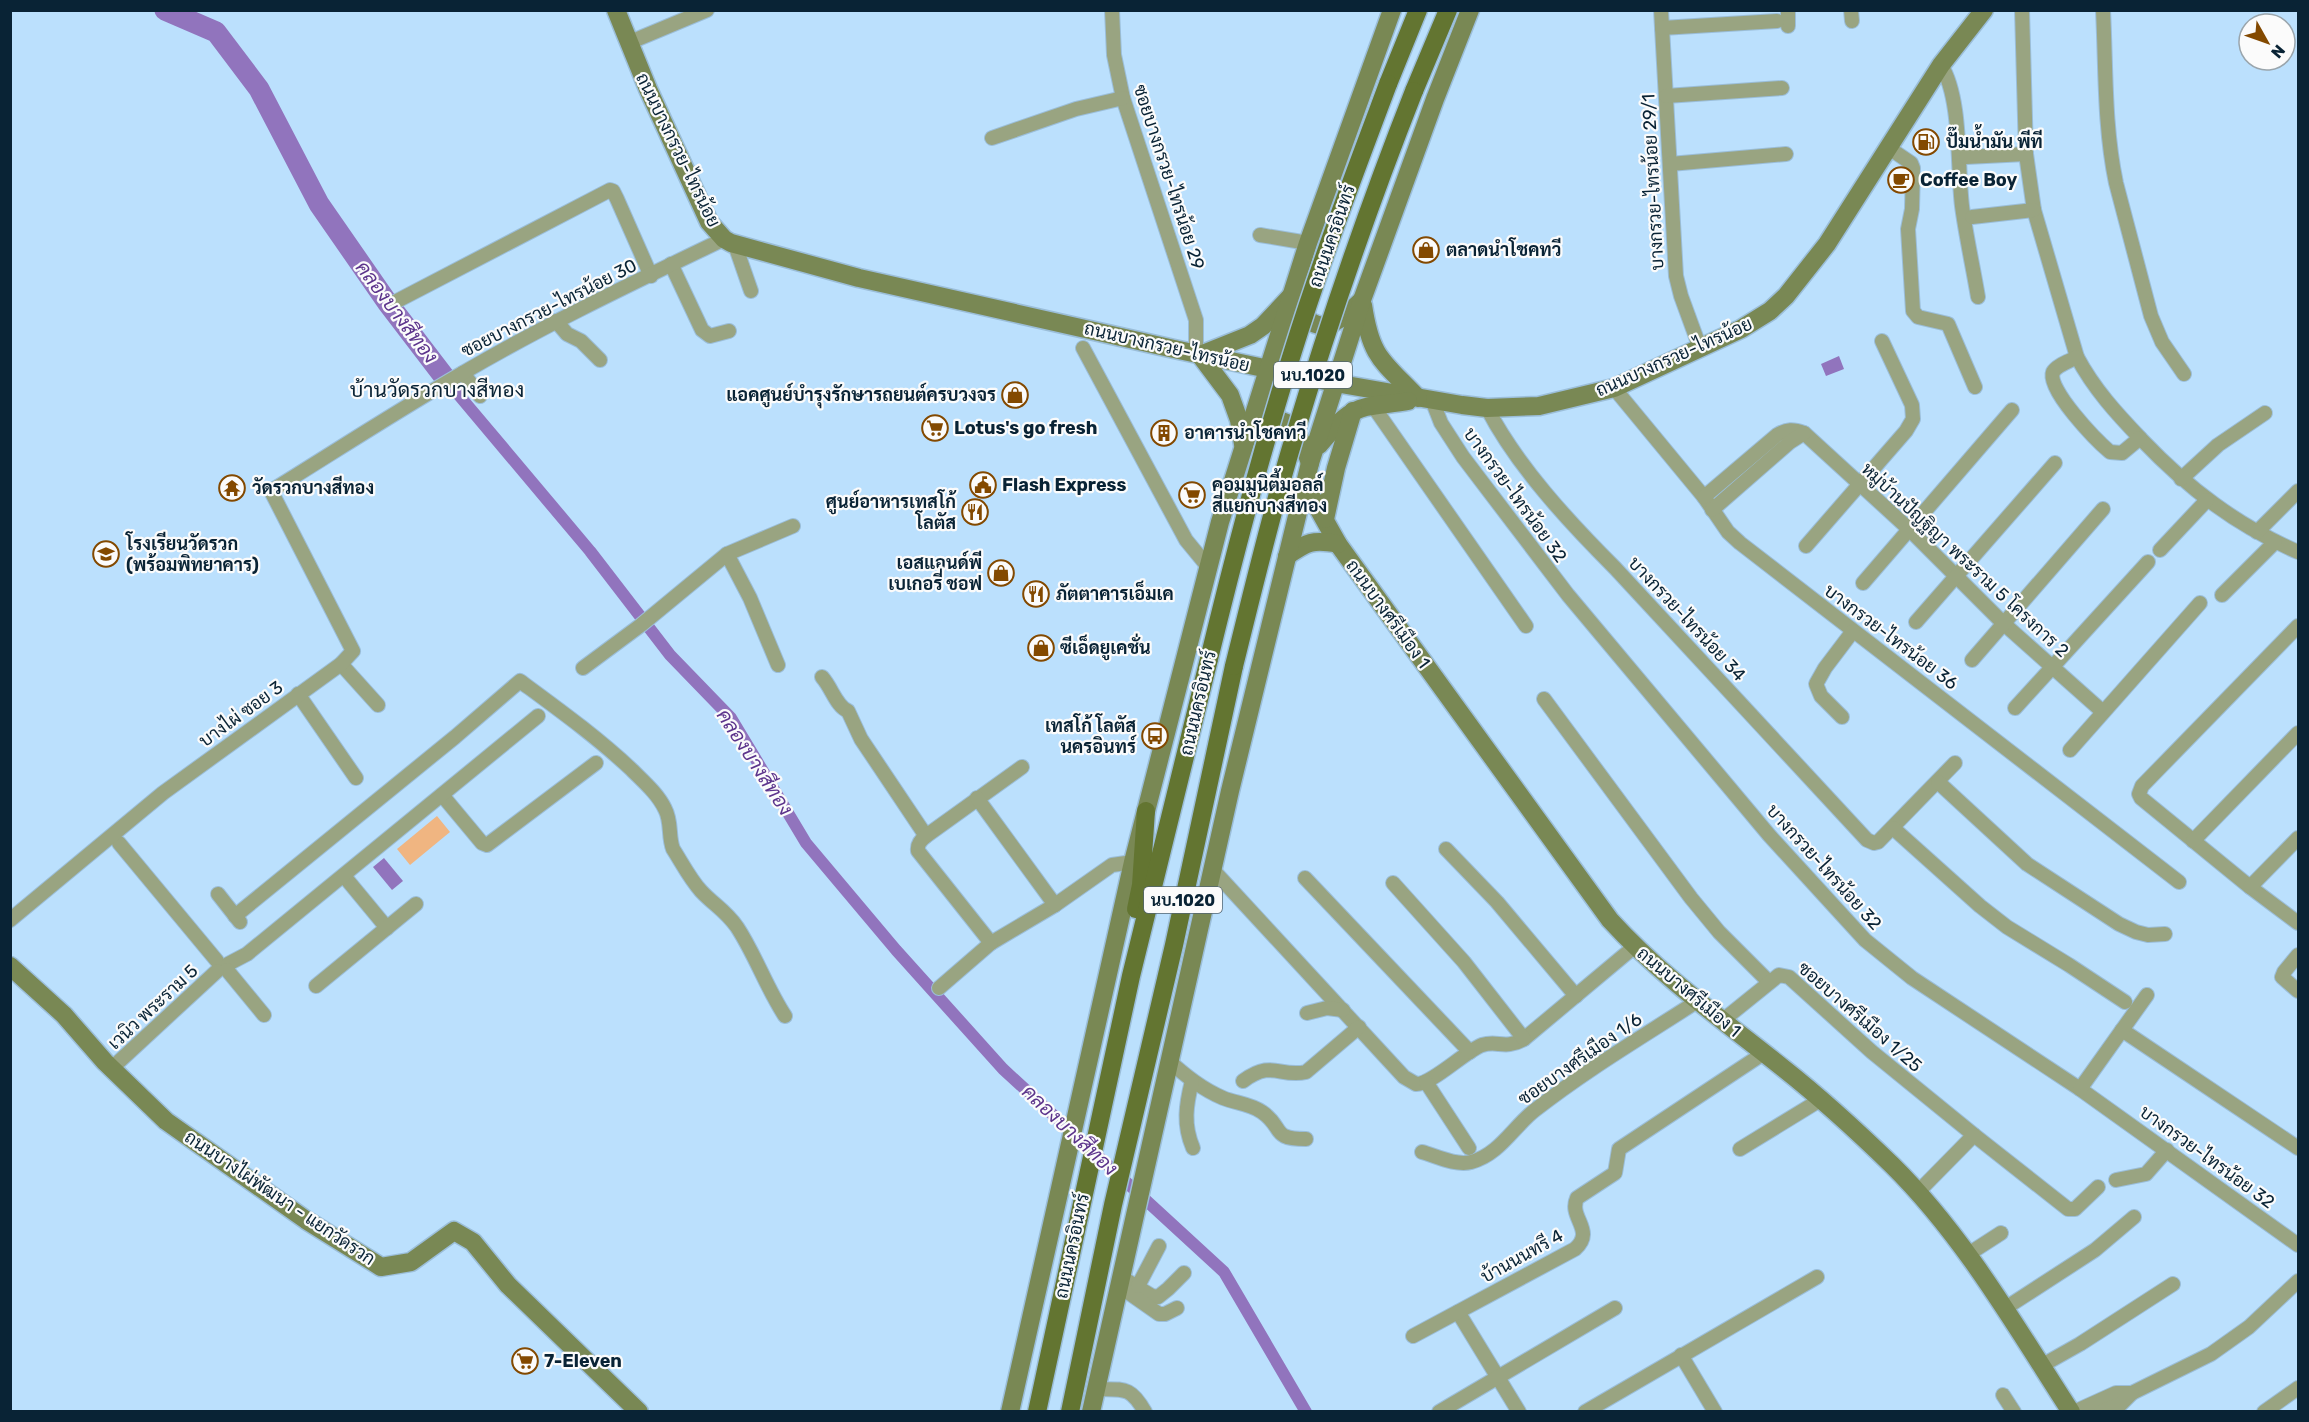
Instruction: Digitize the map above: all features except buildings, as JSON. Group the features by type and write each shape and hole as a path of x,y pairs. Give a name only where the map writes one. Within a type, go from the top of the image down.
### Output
{"main road":[{"name":"ถนนบางกรวย-ไทรน้อย","path":"616,10 628,43 710,222 729,242 859,278 1198,355 1335,383 1487,408 1539,406 1614,388 1758,319 1786,296 1827,244 1941,65 1984,10"},
{"name":"ถนนนครอินทร์","path":"1010,1412 1133,862 1220,522 1308,243 1392,10"},
{"name":"ถนนนครอินทร์","path":"1037,1412 1131,976 1250,497 1293,350 1340,210 1418,10"},
{"name":"ถนนนครอินทร์","path":"1071,1410 1113,1205 1174,945 1234,666 1293,440 1323,343 1378,184 1448,10"},
{"name":"นบ.1020","path":"1091,1412 1268,631 1312,458 1362,300 1431,109 1470,10"},
{"path":"1244,449 1239,420 1230,395 1198,355 1250,336 1263,326 1292,295 1301,315 1319,325 1329,325 1339,321 1362,300"},
{"path":"1362,300 1373,349 1381,360 1425,399"},
{"path":"1244,449 1261,427 1271,421 1281,422 1292,427 1299,435 1312,458 1335,426 1353,411 1425,399"},
{"path":"1325,519 1336,468 1353,411"},
{"name":"ถนนบางศรีเมือง 1","path":"1305,485 1338,544 1593,900 1634,947 1696,1002 1764,1053 1820,1100 1918,1192 1967,1255 2072,1412"},
{"name":"ถนนบางศรีเมือง 1","path":"1287,556 1302,546 1316,541 1338,544"},
{"path":"1131,976 1129,953 1141,885 1146,811"},
{"name":"ถนนบางไผ่พัฒนา - แยกวัดรวก","path":"10,966 64,1015 112,1068 166,1121 306,1220 381,1267 411,1262 454,1231 472,1242 508,1285 639,1412"}],"street":[{"path":"628,43 707,10"},
{"name":"ซอยบางกรวย-ไทรน้อย 29","path":"1112,10 1114,55 1123,98 1196,320 1198,355"},
{"name":"บางกรวย-ไทรน้อย 29/1","path":"1661,10 1676,276 1700,348"},
{"path":"1662,27 1783,24 1788,10"},
{"path":"2022,10 2026,154 2034,210 2077,357 2101,395 2181,479 2207,500 2257,532 2298,552"},
{"path":"2103,10 2111,161 2151,316 2162,342 2184,374"},
{"path":"1941,65 1947,74 1955,115 1962,207 1978,297"},
{"path":"1666,96 1782,88"},
{"path":"992,138 1076,109 1123,98"},
{"path":"1889,148 1911,163 1913,168 1912,209 1908,229 1913,311 1918,317 1948,324 1975,387"},
{"path":"1670,164 1786,154"},
{"path":"1966,157 2026,154"},
{"path":"395,302 610,190 617,199 651,276"},
{"path":"1972,217 2034,210"},
{"path":"1260,235 1308,243"},
{"path":"729,242 751,291"},
{"name":"ซอยบางกรวย-ไทรน้อย 30","path":"341,664 353,651 271,490 460,374 556,321 651,276 671,264 729,242"},
{"path":"671,264 702,330 710,336 729,331"},
{"path":"556,321 567,334 581,341 600,360"},
{"path":"1806,546 1911,424 1914,413 1882,341"},
{"path":"1083,348 1186,540 1209,568"},
{"path":"2077,357 2057,368 2053,373 2052,380 2061,397 2110,452 2122,453 2140,438"},
{"path":"460,374 480,396"},
{"name":"บางกรวย-ไทรน้อย 36","path":"1614,388 1704,497 1728,532 1749,551 2179,882"},
{"name":"บางกรวย-ไทรน้อย 32","path":"1425,399 1463,457 1568,595 1769,835 1839,913 1896,967 2080,1089 2298,1245"},
{"path":"1373,406 1526,626"},
{"name":"บางกรวย-ไทรน้อย 34","path":"1487,408 1501,434 1581,534 1867,840 1874,843 1893,828"},
{"path":"1863,583 2012,410"},
{"path":"2181,479 2218,445 2265,413"},
{"path":"1704,497 1777,435 1794,429 1804,433"},
{"path":"1712,510 1796,436 1804,433"},
{"name":"หมู่บ้านปัญฐิญา พระราม 5 โครงการ 2","path":"1804,433 1908,529 2003,623 2103,712"},
{"path":"1916,622 2055,463"},
{"path":"2257,532 2298,491"},
{"path":"2160,550 2207,500"},
{"path":"1972,660 2103,508"},
{"path":"583,668 641,625 651,614 727,554 792,526"},
{"path":"2222,595 2275,542"},
{"path":"727,554 750,598 778,665"},
{"path":"2015,708 2148,562"},
{"path":"2070,750 2200,603"},
{"path":"2298,626 2139,790 2141,798 2298,923"},
{"path":"1842,717 1821,696 1816,684 1853,631"},
{"path":"341,664 378,705"},
{"name":"บางไผ่ ซอย 3","path":"10,920 163,793 341,664"},
{"path":"822,677 842,708 848,711 861,739 926,836"},
{"path":"218,894 238,919 520,681 604,744 650,788 665,808 670,820 670,841 673,849 700,890 723,909 736,926 753,954 769,991 785,1016"},
{"path":"298,694 356,778"},
{"path":"1544,699 1698,906 1719,932 1768,981"},
{"name":"เวนิว พระราม 5","path":"112,1068 222,967 247,954 538,716"},
{"path":"2193,841 2298,734"},
{"path":"442,795 482,843 487,845 596,763"},
{"path":"1955,764 1893,828 1972,899 2007,927 2125,1002"},
{"path":"991,944 918,851 919,844 926,836 1022,767"},
{"path":"1938,782 2027,864 2119,924 2148,935 2165,934"},
{"path":"977,798 1055,905"},
{"path":"2250,887 2298,838"},
{"path":"119,843 264,1015"},
{"path":"1446,849 1497,902 1576,996"},
{"path":"939,988 991,944 1055,905 1112,865 1133,862"},
{"path":"1213,870 1404,1077 1423,1084 1469,1148"},
{"path":"344,876 387,928"},
{"path":"1305,878 1470,1052"},
{"path":"1393,883 1464,962 1524,1039"},
{"path":"316,986 416,904"},
{"path":"1423,1084 1482,1045 1508,1046 1524,1039 1634,947"},
{"path":"2298,955 2283,972 2282,977 2298,991"},
{"name":"ซอยบางศรีเมือง 1/25","path":"1722,1022 1768,981 1779,975 1789,977 1881,1060 1974,1136"},
{"path":"2080,1089 2147,995"},
{"name":"ซอยบางศรีเมือง 1/6","path":"1422,1152 1460,1162 1479,1159 1498,1146 1536,1109 1696,1002"},
{"path":"1307,1013 1327,1008 1343,1010"},
{"path":"1244,1080 1265,1069 1278,1069 1297,1074 1306,1072 1359,1028"},
{"path":"2122,1030 2298,1148"},
{"name":"บ้านนนทรี 4","path":"1413,1336 1575,1249 1584,1239 1584,1233 1575,1202 1577,1198 1615,1173 1619,1149 1764,1053"},
{"path":"1169,1061 1192,1081 1222,1098 1253,1107 1263,1113 1283,1136 1289,1139 1306,1139"},
{"path":"1192,1081 1187,1099 1186,1120 1187,1134 1193,1148"},
{"path":"1740,1149 1820,1100"},
{"path":"1918,1192 1974,1136 2068,1209 2075,1209 2098,1186"},
{"path":"2116,1180 2146,1174 2167,1150"},
{"path":"2004,1309 2087,1255 2134,1217"},
{"path":"1967,1255 2001,1233"},
{"path":"1138,1286 1159,1246"},
{"path":"1120,1281 1138,1286 1152,1296 1158,1297 1184,1273"},
{"path":"1585,1412 1817,1276"},
{"path":"1120,1281 1159,1314 1165,1314 1177,1308"},
{"path":"2101,1412 2121,1404 2132,1393 2211,1354 2249,1327 2298,1281"},
{"path":"2041,1366 2080,1344 2173,1284"},
{"path":"1439,1412 1615,1308"},
{"path":"1458,1312 1519,1412"},
{"path":"1681,1355 1715,1412"},
{"path":"2265,1411 2298,1388"},
{"path":"1095,1389 1131,1392 1144,1412"},
{"path":"2072,1412 2116,1393 2132,1393"},
{"path":"2003,1395 2014,1412"}],"shaded area":[{"path":"1839,356 1844,369 1826,376 1821,364"},
{"path":"437,816 450,832 410,865 397,849"},
{"path":"384,858 403,881 392,890 373,867"}],"waterway":[{"name":"คลองบางสีทอง","path":"165,10 216,32 259,89 319,204 387,302 452,387"},
{"name":"คลองบางสีทอง","path":"452,387 590,551 670,655 731,718 806,843 896,950 1003,1069 1224,1272 1306,1412"}],"place":[{"name":"ปั๊มน้ำมัน พีที","path":"1926,142"},
{"name":"Coffee Boy","path":"1901,180"},
{"name":"ตลาดนำโชคทวี","path":"1426,250"},
{"name":"แอคศูนย์บำรุงรักษารถยนต์ครบวงจร","path":"1015,395"},
{"name":"Lotus's go fresh","path":"935,428"},
{"name":"อาคารนำโชคทวี","path":"1164,433"},
{"name":"Flash Express","path":"983,485"},
{"name":"วัดรวกบางสีทอง","path":"232,488"},
{"name":"คอมมูนิตี้มอลล์ สี่แยกบางสีทอง","path":"1192,495"},
{"name":"ศูนย์อาหารเทสโก้ โลตัส","path":"975,512"},
{"name":"โรงเรียนวัดรวก (พร้อมพิทยาคาร)","path":"106,554"},
{"name":"เอสแอนด์พี เบเกอรี่ ชอฟ","path":"1001,573"},
{"name":"ภัตตาคารเอ็มเค","path":"1036,594"},
{"name":"ซีเอ็ดยูเคชั่น","path":"1041,648"},
{"name":"เทสโก้ โลตัส นครอินทร์","path":"1155,736"},
{"name":"7-Eleven","path":"525,1361"}],"district":[{"name":"บ้านวัดรวกบางสีทอง","path":"437,389"}]}
